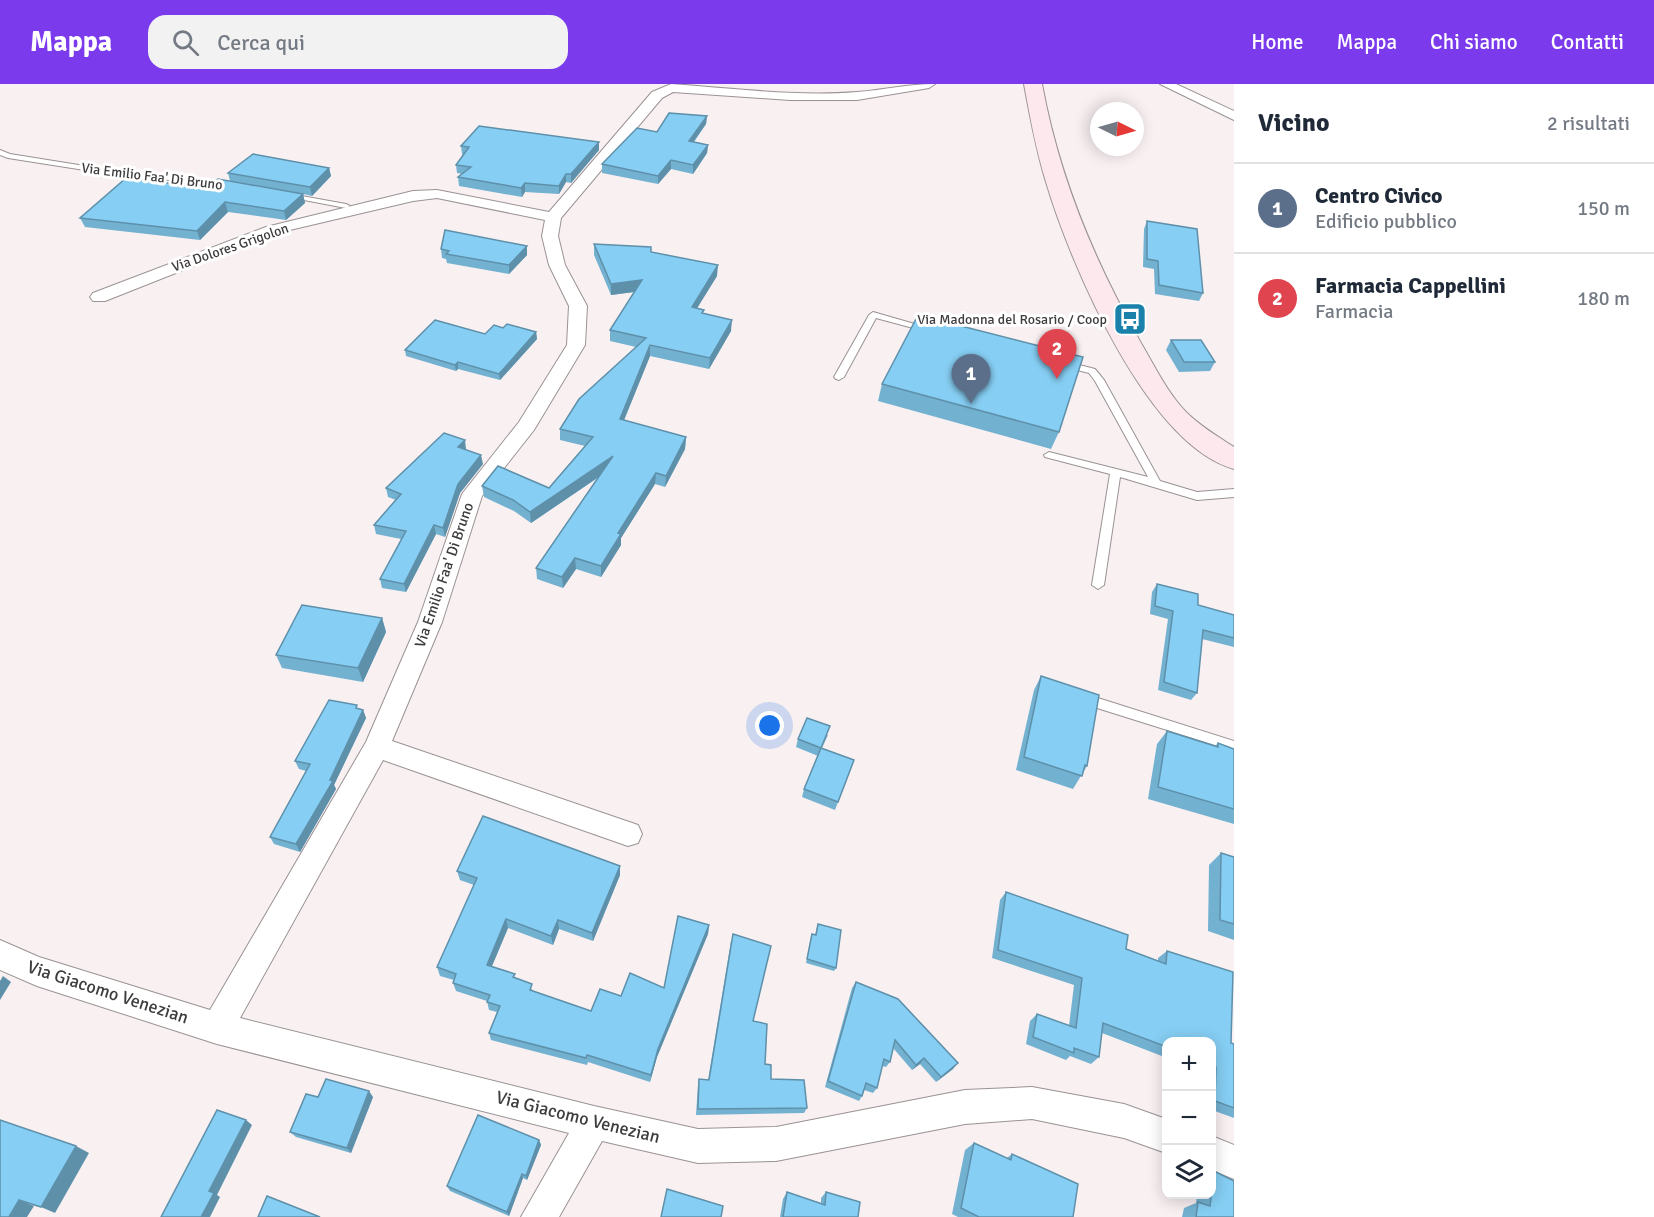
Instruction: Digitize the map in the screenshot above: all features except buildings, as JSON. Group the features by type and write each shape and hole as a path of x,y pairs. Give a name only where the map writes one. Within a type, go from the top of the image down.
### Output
{"street":[{"path":"346,206 364,209 413,196 437,194 553,217 657,95 671,88 790,96 857,96 929,84"},
{"path":"1033,84 1039,120 1057,189 1081,249 1112,314 1169,408 1195,433 1234,460"},
{"path":"1166,84 1234,116"},
{"name":"Via Dolores Grigolon","path":"99,297 272,230 364,209"},
{"name":"Via Emilio Faa' Di Bruno","path":"217,1028 376,747 429,622 472,494 528,426 576,345 578,306 557,265 550,236 553,217"},
{"path":"376,747 628,834"},
{"name":"Via Giacomo Venezian","path":"0,955 37,971 217,1028 594,1123 698,1146 776,1144 965,1107 1032,1103 1124,1121 1162,1134"},
{"path":"539,1217 594,1123"},
{"path":"1216,1155 1234,1162"}],"lane":[{"name":"Via Emilio Faa' Di Bruno","path":"0,152 8,156 91,169 240,187"},
{"path":"275,193 346,206"},
{"path":"839,377 873,315 942,333"},
{"path":"1058,362 1092,371 1156,483"},
{"path":"1049,455 1197,496 1234,494"},
{"path":"1098,585 1115,473"},
{"path":"1071,695 1234,746"}],"place":[{"name":"Via Madonna del Rosario / Coop","path":"1130,319"},
{"name":"Farmacia Cappellini","path":"1057,379"},
{"name":"Centro Civico","path":"971,404"}]}
